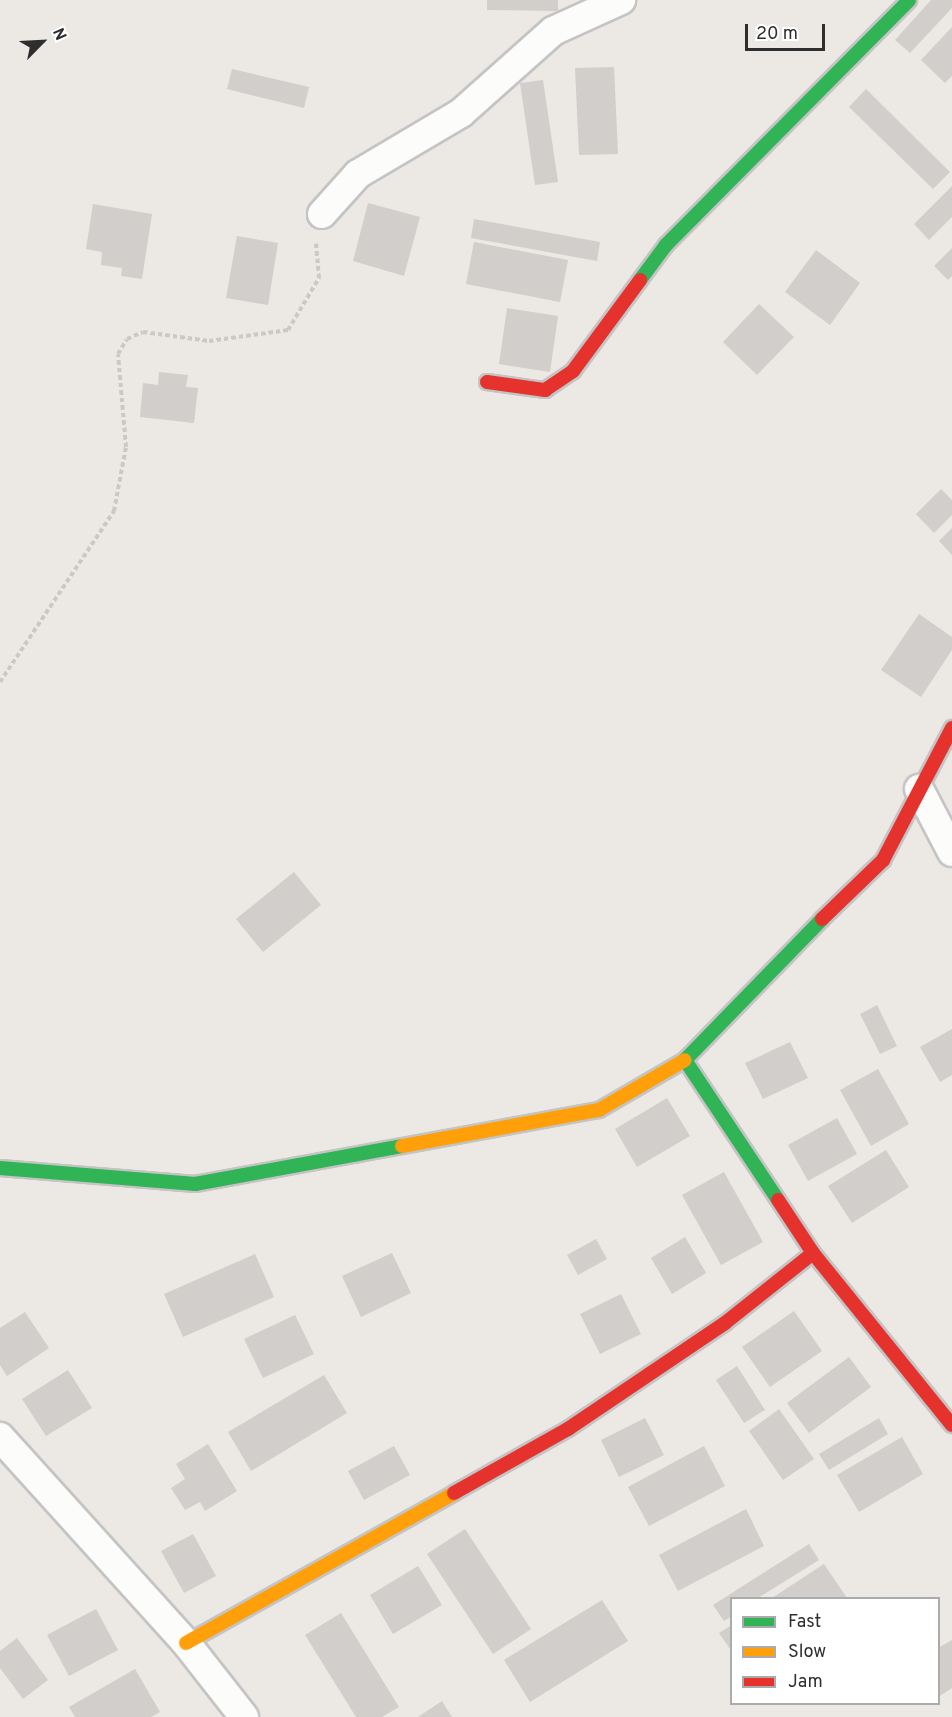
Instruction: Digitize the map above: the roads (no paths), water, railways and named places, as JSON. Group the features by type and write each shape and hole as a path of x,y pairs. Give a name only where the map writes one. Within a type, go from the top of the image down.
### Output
{"street":[{"path":"322,214 358,174 461,112 554,31 621,0"},
{"path":"487,382 545,390 573,371 666,245 909,0"},
{"path":"0,1168 195,1184 599,1110 686,1060 780,959 883,860 952,728"},
{"path":"919,789 952,852"},
{"path":"686,1060 813,1253 952,1425"},
{"path":"186,1643 568,1429 725,1323 813,1253"},
{"path":"0,1437 186,1643 244,1717"}]}
